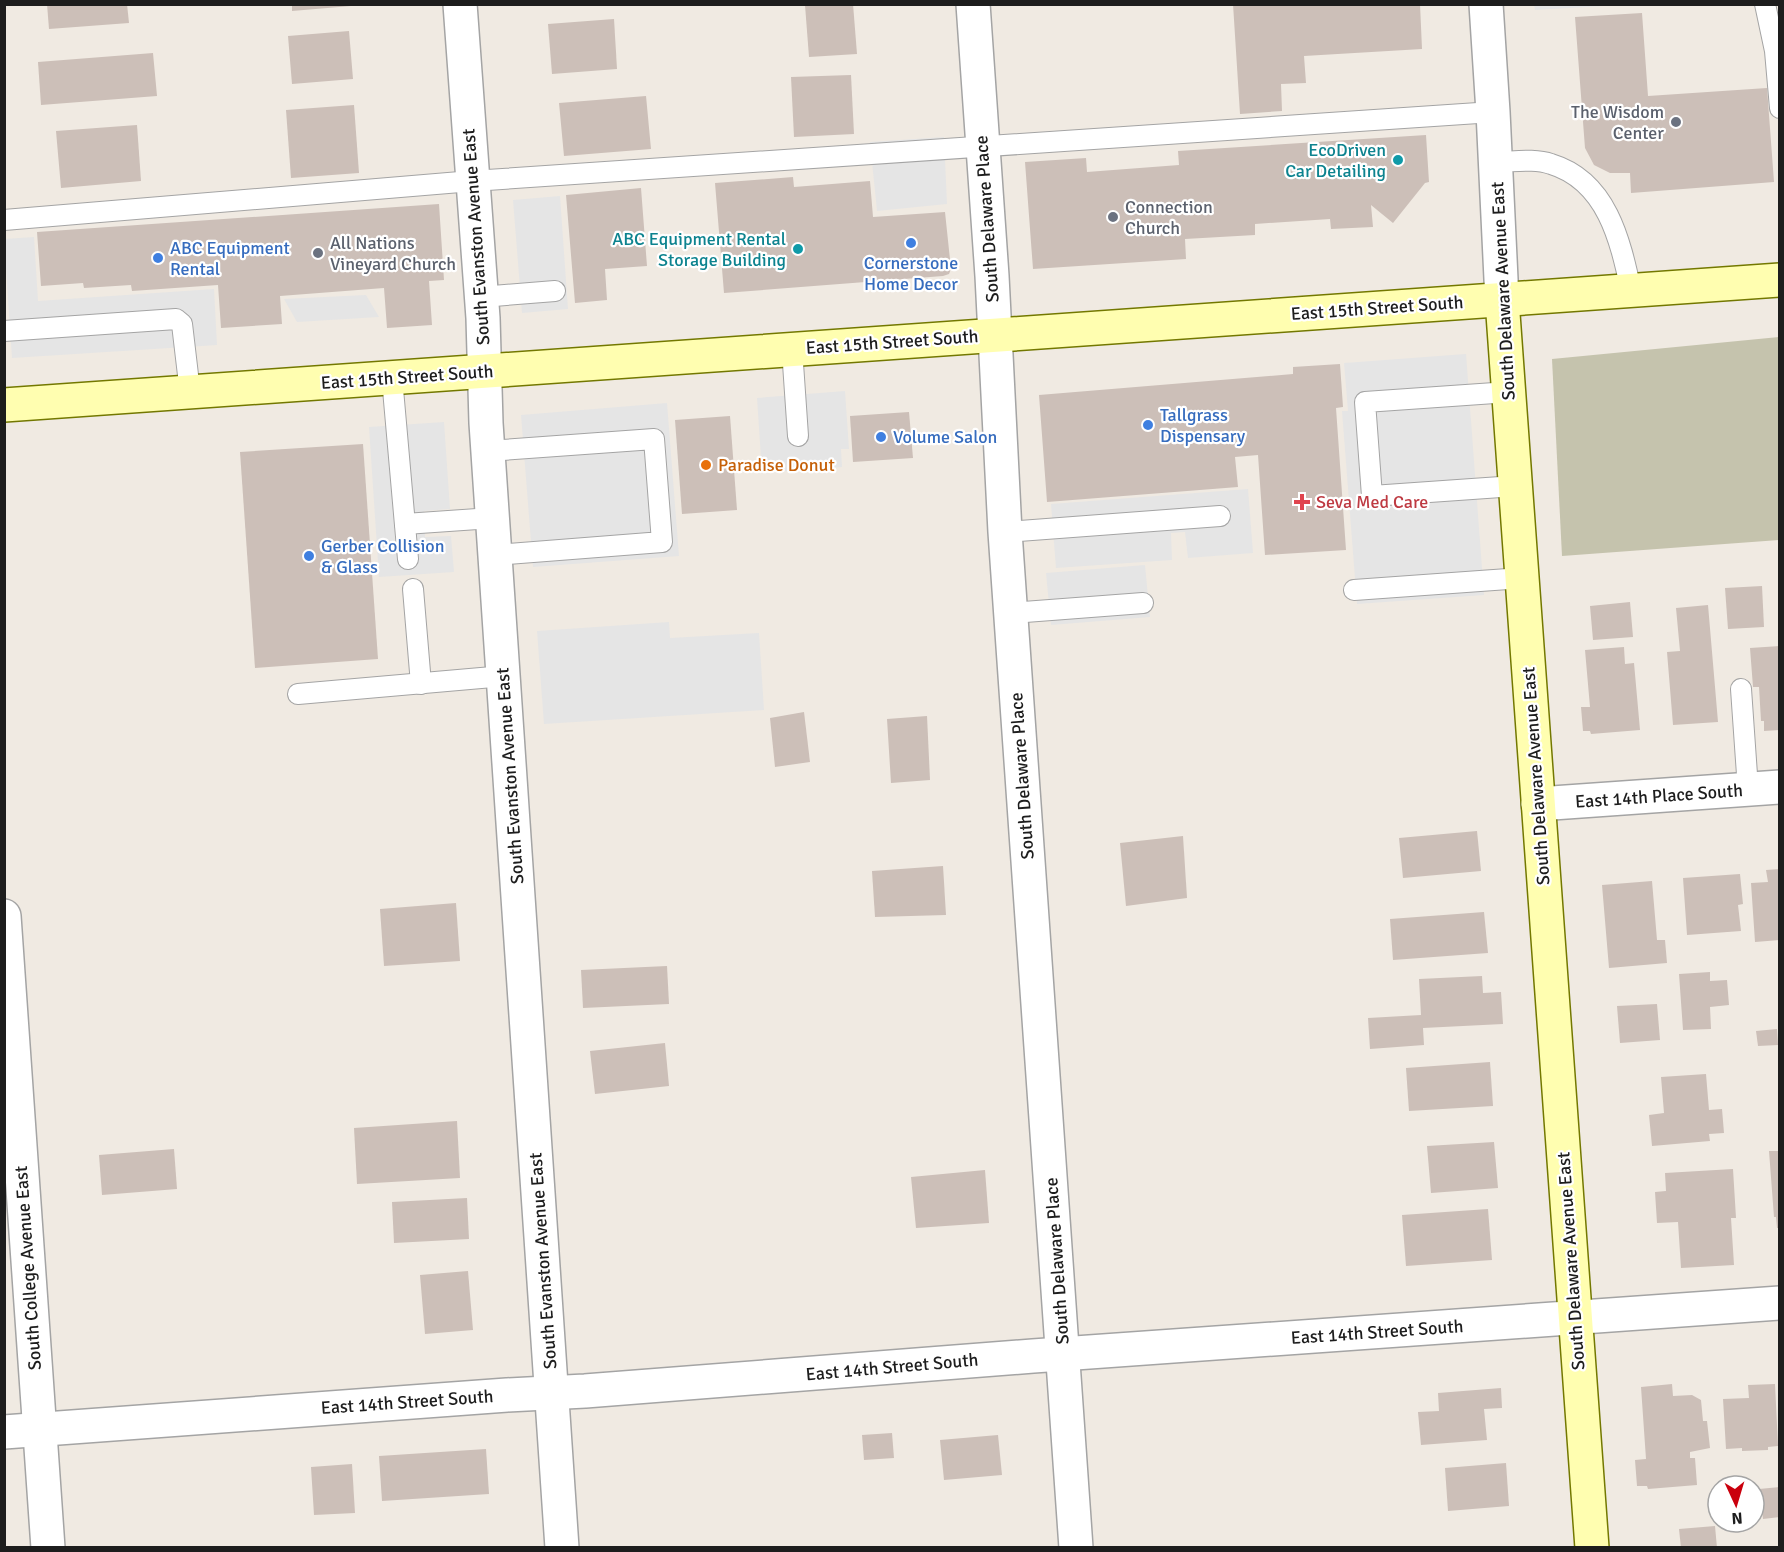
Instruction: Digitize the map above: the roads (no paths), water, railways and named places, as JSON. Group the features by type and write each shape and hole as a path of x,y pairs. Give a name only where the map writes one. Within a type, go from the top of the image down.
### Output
{"main road":[{"name":"East 15th Street South","path":"4,405 1779,280"},
{"name":"South Delaware Avenue East","path":"1502,300 1592,1548"}],"street":[{"name":"South Evanston Avenue East","path":"460,4 481,297 492,518 562,1548"},
{"name":"South Delaware Place","path":"973,4 995,334 1005,532 1076,1548"},
{"name":"South Delaware Avenue East","path":"1486,4 1502,300"},
{"name":"East 14th Place South","path":"1538,804 1764,788"},
{"name":"South College Avenue East","path":"4,916 48,1548"},
{"name":"East 14th Street South","path":"4,1432 1063,1353 1779,1303"}],"lane":[{"path":"1765,4 1775,51 1779,108"},
{"path":"4,220 472,182 982,145 1493,112"},
{"path":"1495,162 1550,163 1571,172 1591,188 1608,211 1621,247 1631,290"},
{"path":"481,297 555,291"},
{"path":"4,331 176,319 182,324 189,392"},
{"path":"792,349 798,436"},
{"path":"392,378 408,559"},
{"path":"1509,392 1365,402 1372,496 1515,486"},
{"path":"488,451 654,438 662,542 495,555"},
{"path":"1005,532 1220,516"},
{"path":"405,524 492,518"},
{"path":"1354,590 1521,578"},
{"path":"413,589 422,684"},
{"path":"1011,613 1143,603"},
{"path":"298,694 504,676"},
{"path":"1741,689 1764,788"}],"place":[{"name":"The Wisdom Center","path":"1676,122"},
{"name":"EcoDriven Car Detailing","path":"1398,160"},
{"name":"Connection Church","path":"1113,217"},
{"name":"Cornerstone Home Decor","path":"911,243"},
{"name":"ABC Equipment Rental Storage Building","path":"798,249"},
{"name":"All Nations Vineyard Church","path":"318,253"},
{"name":"ABC Equipment Rental","path":"158,258"},
{"name":"Tallgrass Dispensary","path":"1148,425"},
{"name":"Volume Salon","path":"881,437"},
{"name":"Paradise Donut","path":"706,465"},
{"name":"Seva Med Care","path":"1302,502"},
{"name":"Gerber Collision & Glass","path":"309,556"}]}
